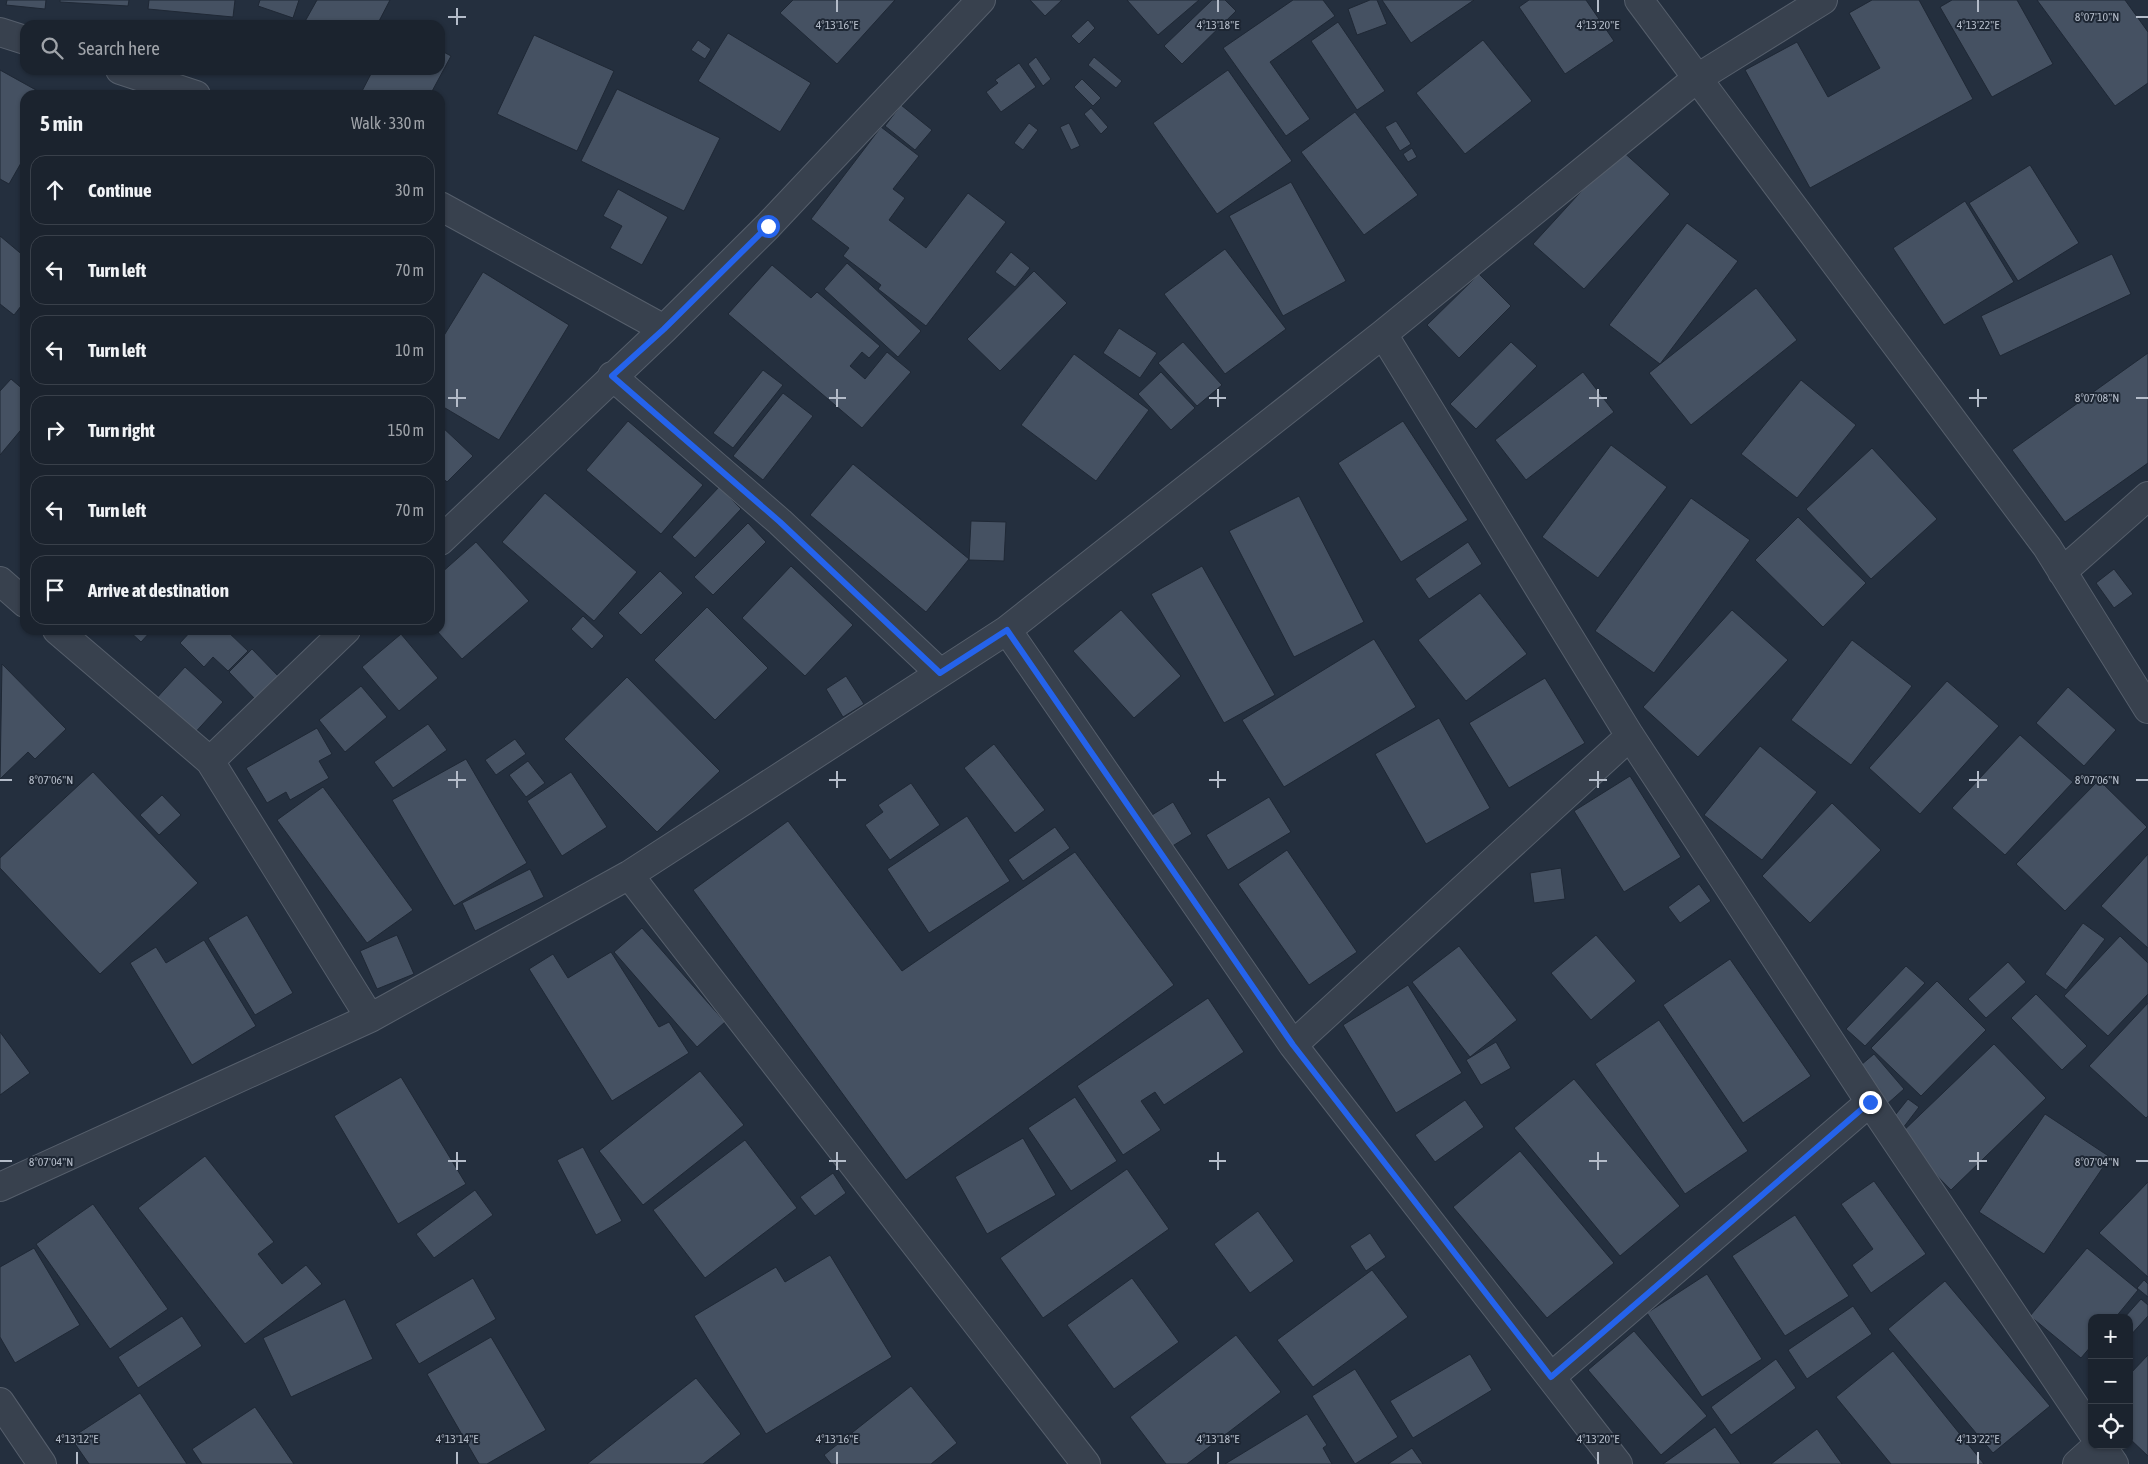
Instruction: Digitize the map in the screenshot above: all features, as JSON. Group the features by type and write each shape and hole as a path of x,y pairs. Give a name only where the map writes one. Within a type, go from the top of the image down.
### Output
{"street":[{"path":"445,535 664,329 768,226 981,0"},
{"path":"1639,0 1696,79 2047,547 2148,709"},
{"path":"0,1187 370,1018 628,875 1007,630 1383,334 1696,79 1824,0"},
{"path":"0,32 20,38"},
{"path":"135,75 181,90"},
{"path":"445,209 664,329"},
{"path":"1383,334 1630,736 1870,1102 2088,1426"},
{"path":"612,376 780,522 940,673"},
{"path":"2062,572 2148,496"},
{"path":"0,581 20,599"},
{"path":"1007,630 1293,1045 1618,1464"},
{"path":"63,635 210,761 370,1018"},
{"path":"210,761 341,635"},
{"path":"1293,1045 1630,736"},
{"path":"628,875 1086,1464"},
{"path":"1551,1377 1870,1102"},
{"path":"0,1402 30,1460"},
{"path":"2077,1464 2095,1449"},
{"path":"2103,1449 2114,1464"}],"building":[{"path":"7,0 46,0 45,9 6,5"},
{"path":"60,0 129,0 128,6 60,2"},
{"path":"149,0 235,0 233,17 148,9"},
{"path":"260,0 299,0 293,18 258,6"},
{"path":"317,0 390,0 380,20 306,20"},
{"path":"793,0 895,0 837,64 780,13"},
{"path":"1030,0 1062,0 1045,16"},
{"path":"1127,0 1199,0 1158,35"},
{"path":"1212,0 1225,0 1236,11 1182,64 1164,46"},
{"path":"1293,0 1323,0 1335,16 1270,62 1310,119 1286,136 1223,48"},
{"path":"1370,0 1377,0 1387,24 1357,35 1348,9"},
{"path":"1382,0 1474,0 1411,43"},
{"path":"1529,0 1586,0 1614,41 1565,74 1519,7"},
{"path":"1872,0 1919,0 1973,99 1810,188 1745,70 1797,42 1828,97 1880,68 1849,13"},
{"path":"1952,0 2017,0 2053,64 1992,97 1940,7"},
{"path":"2037,0 2125,0 2148,32 2148,83 2115,106"},
{"path":"1088,20 1095,28 1079,44 1071,36"},
{"path":"1338,22 1385,91 1357,110 1311,41"},
{"path":"728,33 811,83 780,132 698,81"},
{"path":"534,35 614,71 577,151 497,114"},
{"path":"698,40 711,49 705,59 691,50"},
{"path":"1483,40 1532,101 1465,154 1416,93"},
{"path":"445,53 451,56 445,67"},
{"path":"1036,57 1051,79 1043,86 1028,64"},
{"path":"1094,57 1122,81 1116,88 1088,65"},
{"path":"1019,63 1036,87 1001,112 986,92 998,83 995,80"},
{"path":"0,70 36,90 20,90 20,165 9,184 0,179"},
{"path":"1228,70 1292,161 1217,214 1153,123"},
{"path":"370,75 441,75 433,90 363,90"},
{"path":"1082,79 1101,98 1093,106 1074,87"},
{"path":"617,89 720,138 684,211 581,161"},
{"path":"901,105 932,130 915,150 885,126"},
{"path":"1091,108 1108,127 1101,134 1084,114"},
{"path":"1355,112 1418,195 1364,235 1301,152"},
{"path":"1396,121 1411,144 1400,151 1385,127"},
{"path":"1029,123 1038,130 1023,150 1014,143"},
{"path":"1069,123 1080,146 1071,150 1060,127"},
{"path":"881,127 919,156 893,189 905,198 889,220 926,248 968,193 1006,222 926,326 878,289 881,285 843,256 849,248 811,219"},
{"path":"1412,148 1417,157 1408,162 1403,154"},
{"path":"1620,149 1670,194 1584,289 1533,244"},
{"path":"2030,165 2079,243 2018,281 1969,203"},
{"path":"1291,182 1346,281 1283,316 1229,216"},
{"path":"618,189 668,217 642,265 610,248 622,226 603,216"},
{"path":"1965,201 2014,282 1944,325 1893,248"},
{"path":"1687,223 1738,261 1660,364 1609,325"},
{"path":"0,236 20,253 20,307 14,315 0,304"},
{"path":"1225,249 1286,329 1225,374 1164,294"},
{"path":"1011,252 1030,268 1015,287 995,272"},
{"path":"2112,254 2131,294 2000,356 1981,316"},
{"path":"847,263 921,331 898,357 824,289"},
{"path":"772,265 811,298 817,292 880,346 869,358 862,352 850,366 865,379 887,352 911,372 862,428 728,314"},
{"path":"1034,271 1067,303 1000,371 967,339"},
{"path":"483,272 569,325 499,440 445,408 445,334"},
{"path":"1479,274 1511,306 1459,358 1427,325"},
{"path":"1756,288 1797,340 1691,425 1649,373"},
{"path":"1119,328 1157,353 1140,378 1103,353"},
{"path":"1183,342 1222,385 1197,406 1158,363"},
{"path":"1511,342 1537,366 1476,429 1450,404"},
{"path":"2148,353 2148,463 2065,522 2012,450"},
{"path":"1074,354 1149,410 1096,481 1021,425"},
{"path":"763,370 783,385 733,448 713,433"},
{"path":"1161,372 1195,408 1171,430 1138,394"},
{"path":"1583,372 1614,412 1526,480 1495,440"},
{"path":"11,379 20,387 20,431 0,455 0,391"},
{"path":"1801,380 1856,425 1797,498 1741,454"},
{"path":"783,393 813,416 763,480 733,456"},
{"path":"628,421 703,485 661,534 586,470"},
{"path":"1403,421 1468,520 1401,562 1338,463"},
{"path":"445,430 473,456 447,482 445,480"},
{"path":"1611,445 1667,487 1598,578 1542,537"},
{"path":"1872,448 1937,519 1871,579 1806,509"},
{"path":"853,464 969,559 926,612 810,515"},
{"path":"719,487 741,509 695,558 672,537"},
{"path":"545,493 637,572 594,621 502,542"},
{"path":"1299,496 1364,622 1294,657 1229,531"},
{"path":"1691,498 1750,540 1654,673 1595,631"},
{"path":"1798,517 1866,583 1823,627 1755,560"},
{"path":"971,521 1006,522 1004,561 969,560"},
{"path":"748,523 766,542 713,595 694,577"},
{"path":"476,542 529,601 462,659 440,635 445,635 445,570"},
{"path":"1468,542 1482,564 1429,599 1415,579"},
{"path":"791,566 853,625 805,676 742,618"},
{"path":"1202,566 1275,695 1224,723 1151,594"},
{"path":"2114,569 2133,594 2114,608 2096,583"},
{"path":"660,571 683,593 641,635 618,613"},
{"path":"1480,593 1527,654 1466,701 1418,640"},
{"path":"707,607 768,668 715,720 654,660"},
{"path":"1121,610 1181,676 1134,718 1073,651"},
{"path":"1732,610 1788,660 1698,757 1643,707"},
{"path":"583,616 604,636 592,649 571,629"},
{"path":"133,635 147,635 141,642"},
{"path":"187,635 231,635 248,651 228,671 213,657 204,667 180,643"},
{"path":"402,635 438,678 399,711 362,667"},
{"path":"1374,639 1416,707 1284,787 1242,720"},
{"path":"1852,640 1912,686 1851,765 1791,720"},
{"path":"252,649 279,677 256,700 229,672"},
{"path":"2,664 66,729 35,759 28,752 0,779"},
{"path":"185,667 223,702 191,737 153,702"},
{"path":"846,676 864,704 843,717 826,689"},
{"path":"627,677 720,771 657,832 564,739"},
{"path":"1545,678 1585,743 1509,788 1469,723"},
{"path":"1947,681 1999,726 1920,814 1869,768"},
{"path":"361,686 387,717 345,752 319,720"},
{"path":"2068,687 2116,730 2084,766 2036,723"},
{"path":"1439,718 1490,808 1426,844 1375,754"},
{"path":"428,724 447,750 393,788 374,762"},
{"path":"317,728 332,754 319,761 329,778 290,800 286,792 267,803 246,768"},
{"path":"2020,735 2073,782 2005,855 1952,808"},
{"path":"515,739 526,754 496,775 485,760"},
{"path":"994,744 1045,810 1015,833 964,768"},
{"path":"1760,746 1817,792 1762,860 1704,815"},
{"path":"466,759 527,863 454,906 392,800"},
{"path":"528,761 545,783 526,797 509,775"},
{"path":"93,772 198,883 100,974 0,868 0,858"},
{"path":"571,772 607,827 562,856 527,801"},
{"path":"1630,776 1681,857 1624,892 1574,811"},
{"path":"2099,780 2147,827 2065,911 2016,864"},
{"path":"911,783 940,825 890,860 865,825 883,812 878,805"},
{"path":"323,787 413,910 367,943 277,820"},
{"path":"162,795 181,815 159,835 140,815"},
{"path":"1269,797 1291,832 1228,870 1206,835"},
{"path":"1173,802 1192,834 1166,850 1147,818"},
{"path":"1832,803 1881,850 1810,923 1762,876"},
{"path":"967,816 1010,881 929,933 887,869"},
{"path":"788,821 902,971 1075,852 1174,985 906,1180 693,890"},
{"path":"1055,827 1070,848 1023,881 1008,860"},
{"path":"1287,850 1357,952 1309,985 1238,884"},
{"path":"2148,854 2148,948 2101,906"},
{"path":"1561,868 1565,899 1534,903 1530,873"},
{"path":"530,869 544,897 475,931 462,903"},
{"path":"1699,884 1711,901 1680,923 1668,907"},
{"path":"247,915 293,993 255,1015 208,938"},
{"path":"2083,923 2105,939 2066,990 2045,974"},
{"path":"642,928 725,1022 697,1047 614,952"},
{"path":"397,935 414,974 377,989 360,951"},
{"path":"1596,935 1636,981 1591,1020 1551,973"},
{"path":"2120,936 2148,963 2148,994 2108,1036 2064,996"},
{"path":"204,940 256,1026 192,1065 130,963 156,947 166,963"},
{"path":"1459,946 1517,1020 1470,1057 1412,982"},
{"path":"611,952 659,1027 669,1022 689,1053 612,1101 529,969 553,954 568,978"},
{"path":"1730,959 1811,1076 1743,1123 1663,1005"},
{"path":"2008,962 2026,982 1986,1018 1968,999"},
{"path":"1906,966 1925,983 1865,1046 1846,1029"},
{"path":"1937,981 1986,1030 1921,1096 1871,1048"},
{"path":"1408,985 1462,1073 1396,1113 1343,1025"},
{"path":"2036,994 2087,1046 2062,1070 2011,1018"},
{"path":"1208,998 1244,1052 1164,1105 1155,1092 1141,1101 1161,1130 1123,1155 1077,1086"},
{"path":"2148,1003 2148,1116 2146,1118 2089,1066"},
{"path":"1659,1020 1748,1151 1685,1194 1595,1064"},
{"path":"0,1032 30,1073 0,1095"},
{"path":"1496,1042 1511,1068 1481,1085 1466,1060"},
{"path":"1994,1044 2046,1098 1951,1190 1898,1136"},
{"path":"1874,1054 1904,1089 1886,1105 1855,1070"},
{"path":"700,1071 744,1125 643,1205 599,1151"},
{"path":"401,1077 466,1184 398,1224 334,1116"},
{"path":"1574,1079 1680,1206 1620,1256 1514,1128"},
{"path":"1075,1097 1117,1161 1071,1191 1028,1128"},
{"path":"1908,1099 1919,1107 1903,1128 1892,1119"},
{"path":"1465,1100 1484,1127 1435,1162 1415,1135"},
{"path":"2045,1114 2110,1157 2044,1254 1979,1212"},
{"path":"1023,1138 1056,1195 987,1234 955,1177"},
{"path":"745,1140 797,1208 705,1278 653,1210"},
{"path":"583,1147 622,1221 596,1235 557,1160"},
{"path":"1520,1151 1614,1263 1547,1318 1453,1207"},
{"path":"205,1156 274,1242 258,1254 282,1284 306,1265 322,1284 245,1344 138,1208"},
{"path":"1127,1169 1169,1229 1043,1318 1000,1258"},
{"path":"833,1173 846,1193 815,1216 800,1197"},
{"path":"1874,1181 1926,1254 1871,1293 1852,1265 1873,1249 1841,1204"},
{"path":"2148,1182 2148,1277 2099,1233"},
{"path":"475,1190 493,1215 434,1258 416,1234"},
{"path":"93,1204 168,1309 110,1349 36,1244"},
{"path":"1258,1211 1294,1261 1250,1293 1214,1244"},
{"path":"1795,1215 1849,1296 1785,1336 1732,1256"},
{"path":"1370,1233 1386,1257 1366,1271 1350,1246"},
{"path":"34,1248 80,1325 15,1363 0,1337 0,1267"},
{"path":"2087,1248 2138,1290 2118,1314 2088,1314 2088,1350 2081,1358 2030,1316"},
{"path":"830,1255 892,1357 766,1434 694,1316 776,1267 785,1282"},
{"path":"1372,1270 1408,1317 1313,1387 1277,1340"},
{"path":"1707,1274 1762,1359 1702,1397 1647,1313"},
{"path":"473,1278 496,1319 419,1364 395,1324"},
{"path":"1132,1278 1179,1342 1114,1389 1067,1325"},
{"path":"2144,1280 2148,1284 2148,1297 2137,1288"},
{"path":"1945,1281 2050,1406 1993,1453 1888,1329"},
{"path":"345,1299 373,1359 291,1397 263,1338"},
{"path":"2141,1299 2148,1305 2148,1316 2133,1333 2133,1314 2128,1314"},
{"path":"1853,1306 1872,1334 1807,1379 1788,1350"},
{"path":"182,1316 202,1346 138,1388 118,1357"},
{"path":"1634,1331 1707,1416 1661,1455 1588,1370"},
{"path":"1236,1335 1281,1392 1187,1464 1166,1464 1130,1417"},
{"path":"491,1337 546,1430 487,1464 479,1464 427,1374"},
{"path":"1893,1351 1984,1464 1891,1464 1836,1397"},
{"path":"1470,1354 1492,1390 1413,1438 1390,1401"},
{"path":"2148,1355 2148,1456 2133,1442 2133,1371"},
{"path":"1776,1359 1796,1388 1731,1435 1711,1407"},
{"path":"1355,1369 1398,1437 1355,1464 1312,1396"},
{"path":"696,1378 741,1434 703,1464 587,1464"},
{"path":"911,1386 957,1443 931,1464 831,1464 824,1455"},
{"path":"140,1393 187,1464 89,1464 71,1438"},
{"path":"255,1407 294,1464 202,1464 192,1449"},
{"path":"1307,1414 1327,1445 1323,1448 1332,1464 1225,1464"},
{"path":"1715,1427 1741,1464 1663,1464"},
{"path":"1817,1429 1842,1464 1771,1464"},
{"path":"1412,1448 1423,1464 1388,1464"}],"route":[{"path":"768,226 664,329 612,376 780,522 940,673 1007,630 1293,1045 1551,1377 1870,1102"}]}
